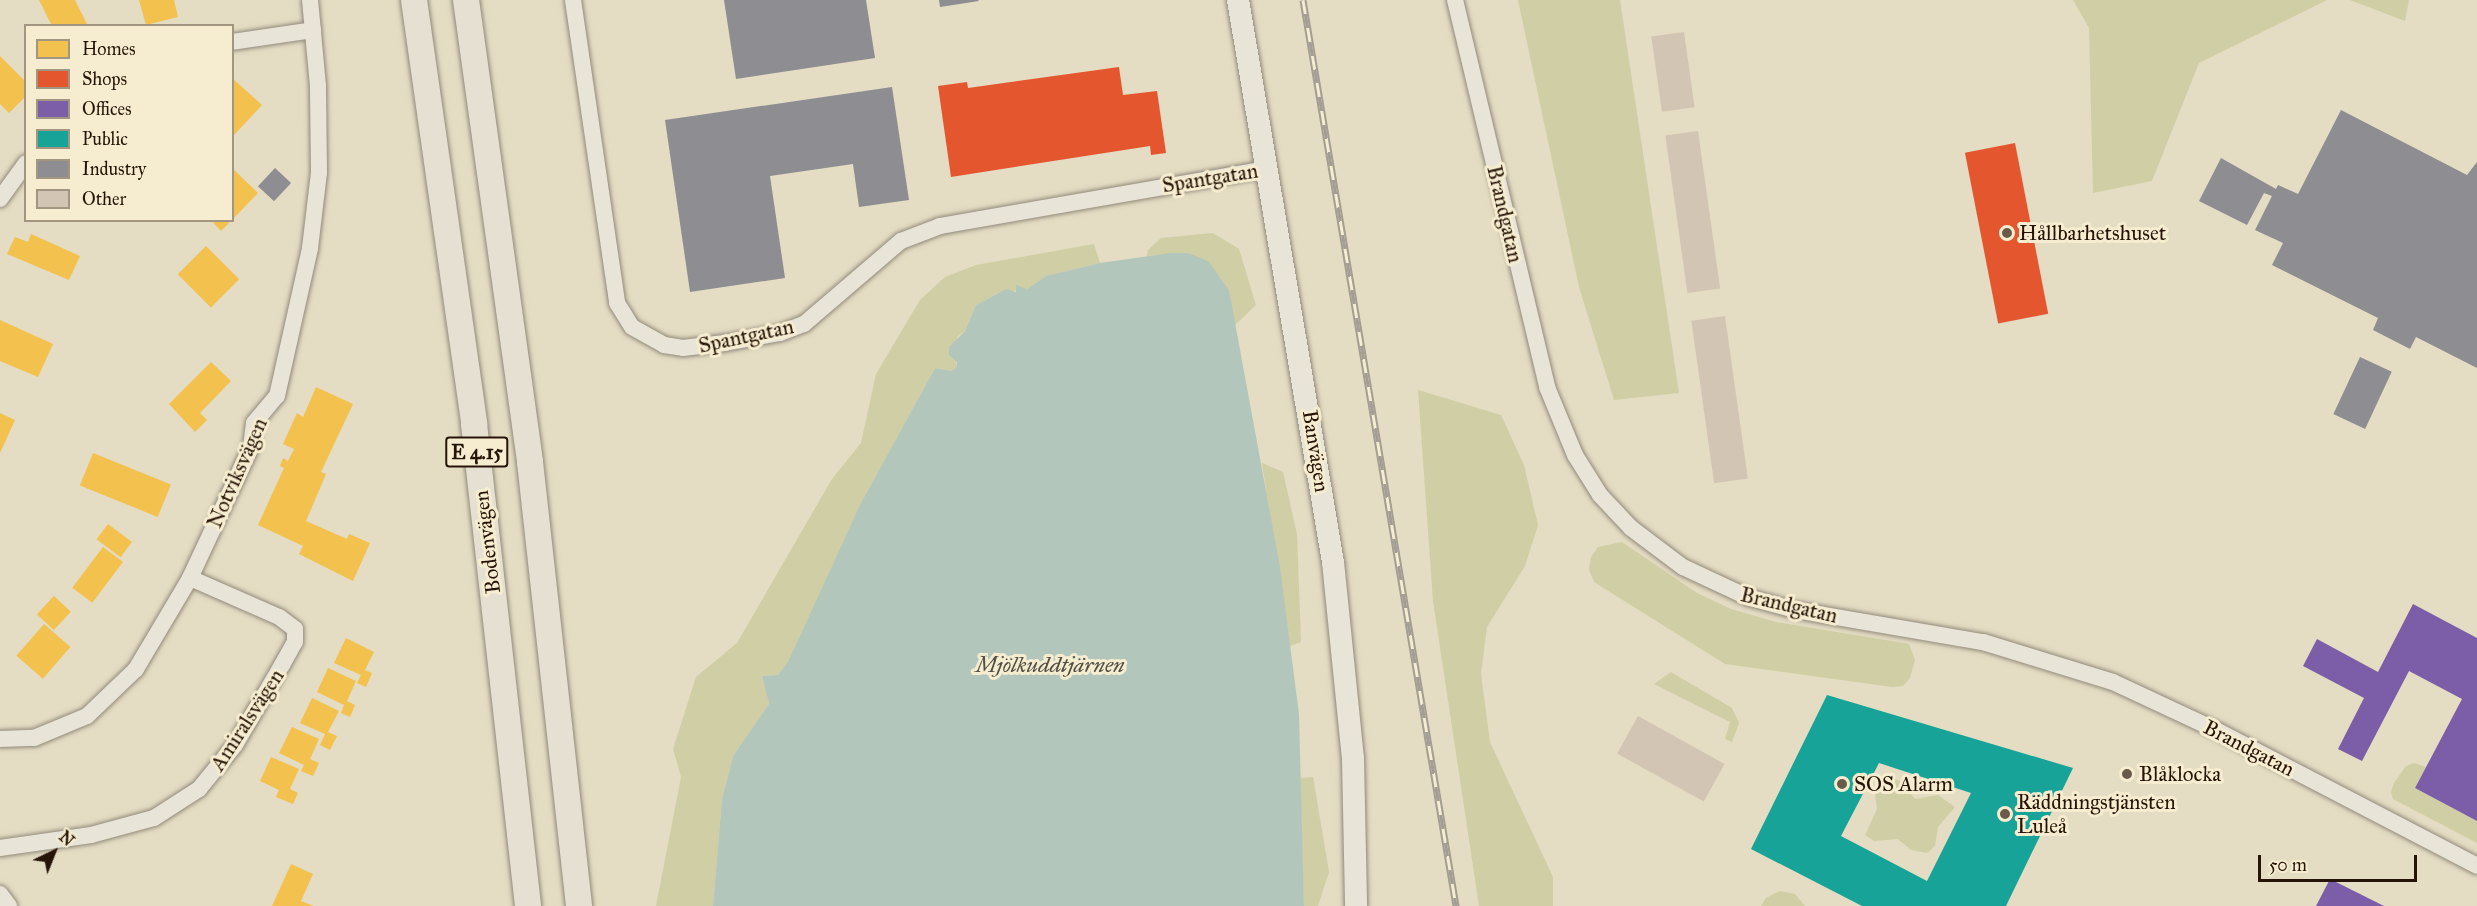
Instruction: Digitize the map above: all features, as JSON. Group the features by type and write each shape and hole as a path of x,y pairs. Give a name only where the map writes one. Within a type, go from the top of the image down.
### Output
{"main road":[{"name":"Bodenvägen","path":"414,0 474,424 528,906"},
{"name":"E 4.15","path":"466,0 530,462 579,906"}],"street":[{"name":"Notviksvägen","path":"0,739 34,738 87,716 136,669 190,578 250,447 255,423 277,396 310,248 319,173 310,0"},
{"name":"Spantgatan","path":"573,0 617,303 632,327 664,345 683,348 725,343 780,333 804,324 901,241 940,226 1268,169"},
{"name":"Banvägen","path":"1239,0 1333,562 1353,759 1356,906"},
{"name":"Brandgatan","path":"1455,0 1547,387 1575,455 1600,495 1631,528 1683,567 1747,597 1795,610 1983,642 2113,682 2216,730 2477,866"},
{"path":"234,42 313,30"},
{"path":"0,199 24,166"},
{"name":"Amiralsvägen","path":"0,848 91,835 154,818 199,789 235,745 295,642 295,629 279,617 190,578"},
{"path":"0,894 9,906"}],"shaded area":[{"path":"1518,0 1620,0 1679,393 1614,400 1579,287"},
{"path":"2073,0 2327,0 2199,63 2152,181 2093,193 2089,28"},
{"path":"2350,0 2409,0 2405,21"},
{"path":"1213,233 1239,249 1256,305 1234,326 1229,290 1188,253 1147,256 1148,250 1161,238"},
{"path":"1094,244 1100,263 1046,276 1027,289 998,293 976,305 965,331 957,337 956,368 951,371 935,368 860,506 788,663 778,675 762,676 769,704 733,756 722,799 713,906 656,906 681,777 673,749 696,677 737,643 832,479 861,443 876,374 920,300 945,277 976,265"},
{"path":"1418,390 1501,415 1524,465 1538,525 1525,566 1487,627 1481,674 1490,742 1553,877 1553,906 1479,906 1433,601"},
{"path":"1262,463 1283,472 1297,534 1301,642 1290,646"},
{"path":"1622,542 1697,593 1731,609 1776,622 1909,644 1915,660 1910,678 1903,686 1892,687 1725,664 1594,582 1589,570 1591,557 1598,547"},
{"path":"1671,672 1732,708 1739,723 1732,742 1725,739 1730,722 1654,684"},
{"path":"2414,763 2426,767 2415,788 2477,821 2477,843 2393,799 2391,792 2394,783 2406,766"},
{"path":"1313,777 1329,872 1318,906 1304,906 1300,778"},
{"path":"1892,778 1900,781 1915,799 1938,795 1955,807 1938,827 1935,846 1927,853 1911,850 1898,839 1874,841 1865,835 1877,809 1874,788"},
{"path":"1780,891 1795,894 1805,906 1761,906 1766,898"}],"water":[{"name":"Mjölkuddtjärnen","path":"1171,253 1188,253 1208,261 1229,290 1280,567 1299,714 1304,906 713,906 722,799 733,756 769,704 762,676 778,675 788,662 860,505 935,368 951,371 956,368 957,362 949,355 949,347 965,331 976,305 1006,289 1016,292 1016,285 1027,289 1046,276 1100,263"}],"building: Homes":[{"path":"39,0 75,0 87,24 51,24"},
{"path":"139,0 174,0 178,17 146,24"},
{"path":"0,56 24,80 24,98 9,113 0,104"},
{"path":"234,80 262,105 234,135"},
{"path":"234,170 258,193 234,218"},
{"path":"213,222 230,222 221,231"},
{"path":"31,234 80,256 69,280 7,254 15,237 28,242"},
{"path":"206,246 239,279 211,308 178,274"},
{"path":"0,320 53,344 38,377 0,361"},
{"path":"211,362 231,381 200,413 207,420 195,432 169,404"},
{"path":"316,387 353,404 321,472 326,474 306,521 347,539 349,534 370,543 353,581 299,554 303,546 258,525 284,468 280,466 283,458 288,461 294,449 283,444 297,413 303,417"},
{"path":"0,413 15,420 0,453"},
{"path":"93,453 171,484 158,517 80,485"},
{"path":"108,524 132,542 121,557 97,539"},
{"path":"103,547 123,562 92,603 72,588"},
{"path":"54,596 71,612 54,630 37,614"},
{"path":"44,624 70,647 43,679 16,656"},
{"path":"346,638 374,652 365,670 372,673 366,687 357,683 361,675 334,663"},
{"path":"328,668 356,681 347,701 355,705 350,717 341,713 344,705 317,692"},
{"path":"312,698 339,711 328,732 337,736 330,750 320,745 325,734 300,723"},
{"path":"292,727 319,739 310,759 319,763 313,776 301,771 304,765 279,753"},
{"path":"271,757 299,769 290,789 298,793 293,804 276,797 279,790 260,781"},
{"path":"291,864 313,874 301,901 314,906 272,906"}],"building: Shops":[{"path":"1119,67 1123,95 1157,91 1166,153 1151,155 1150,146 951,177 938,86 967,82 968,88"},
{"name":"Hållbarhetshuset","path":"2015,143 2048,314 1998,324 1965,153"}],"building: Offices":[{"path":"2413,604 2477,638 2477,821 2415,788 2462,699 2409,671 2362,761 2338,749 2364,698 2303,666 2317,639 2378,672"},
{"path":"2330,879 2384,906 2316,906"}],"building: Public":[{"name":"Räddningstjänsten Luleå","path":"1827,695 2073,768 2006,906 1862,906 1751,849","holes":["1879,763 1971,793 1927,881 1841,836"]}],"building: Industry":[{"path":"724,0 866,0 875,58 736,79"},
{"path":"939,0 978,0 979,1 940,7"},
{"path":"892,87 909,200 859,207 853,164 770,176 785,278 690,292 665,120"},
{"path":"2341,110 2467,175 2477,162 2477,368 2416,337 2410,349 2373,330 2378,318 2272,265 2283,243 2255,230 2272,196 2264,193 2247,225 2199,201 2221,158 2276,189 2278,185 2298,194"},
{"path":"275,168 291,183 274,201 258,186"},
{"path":"2360,357 2392,372 2365,429 2333,414"}],"building: Other":[{"path":"1684,32 1695,107 1662,112 1651,37"},
{"path":"1698,131 1720,288 1687,293 1665,136"},
{"path":"1725,316 1748,478 1714,483 1691,321"},
{"path":"1638,716 1725,764 1704,802 1617,754"}],"railway":[{"path":"1303,0 1456,906"}],"place":[{"name":"Hållbarhetshuset","path":"2007,233"},
{"name":"Blåklocka","path":"2127,774"},
{"name":"SOS Alarm","path":"1842,784"},
{"name":"Räddningstjänsten Luleå","path":"2005,814"}]}
